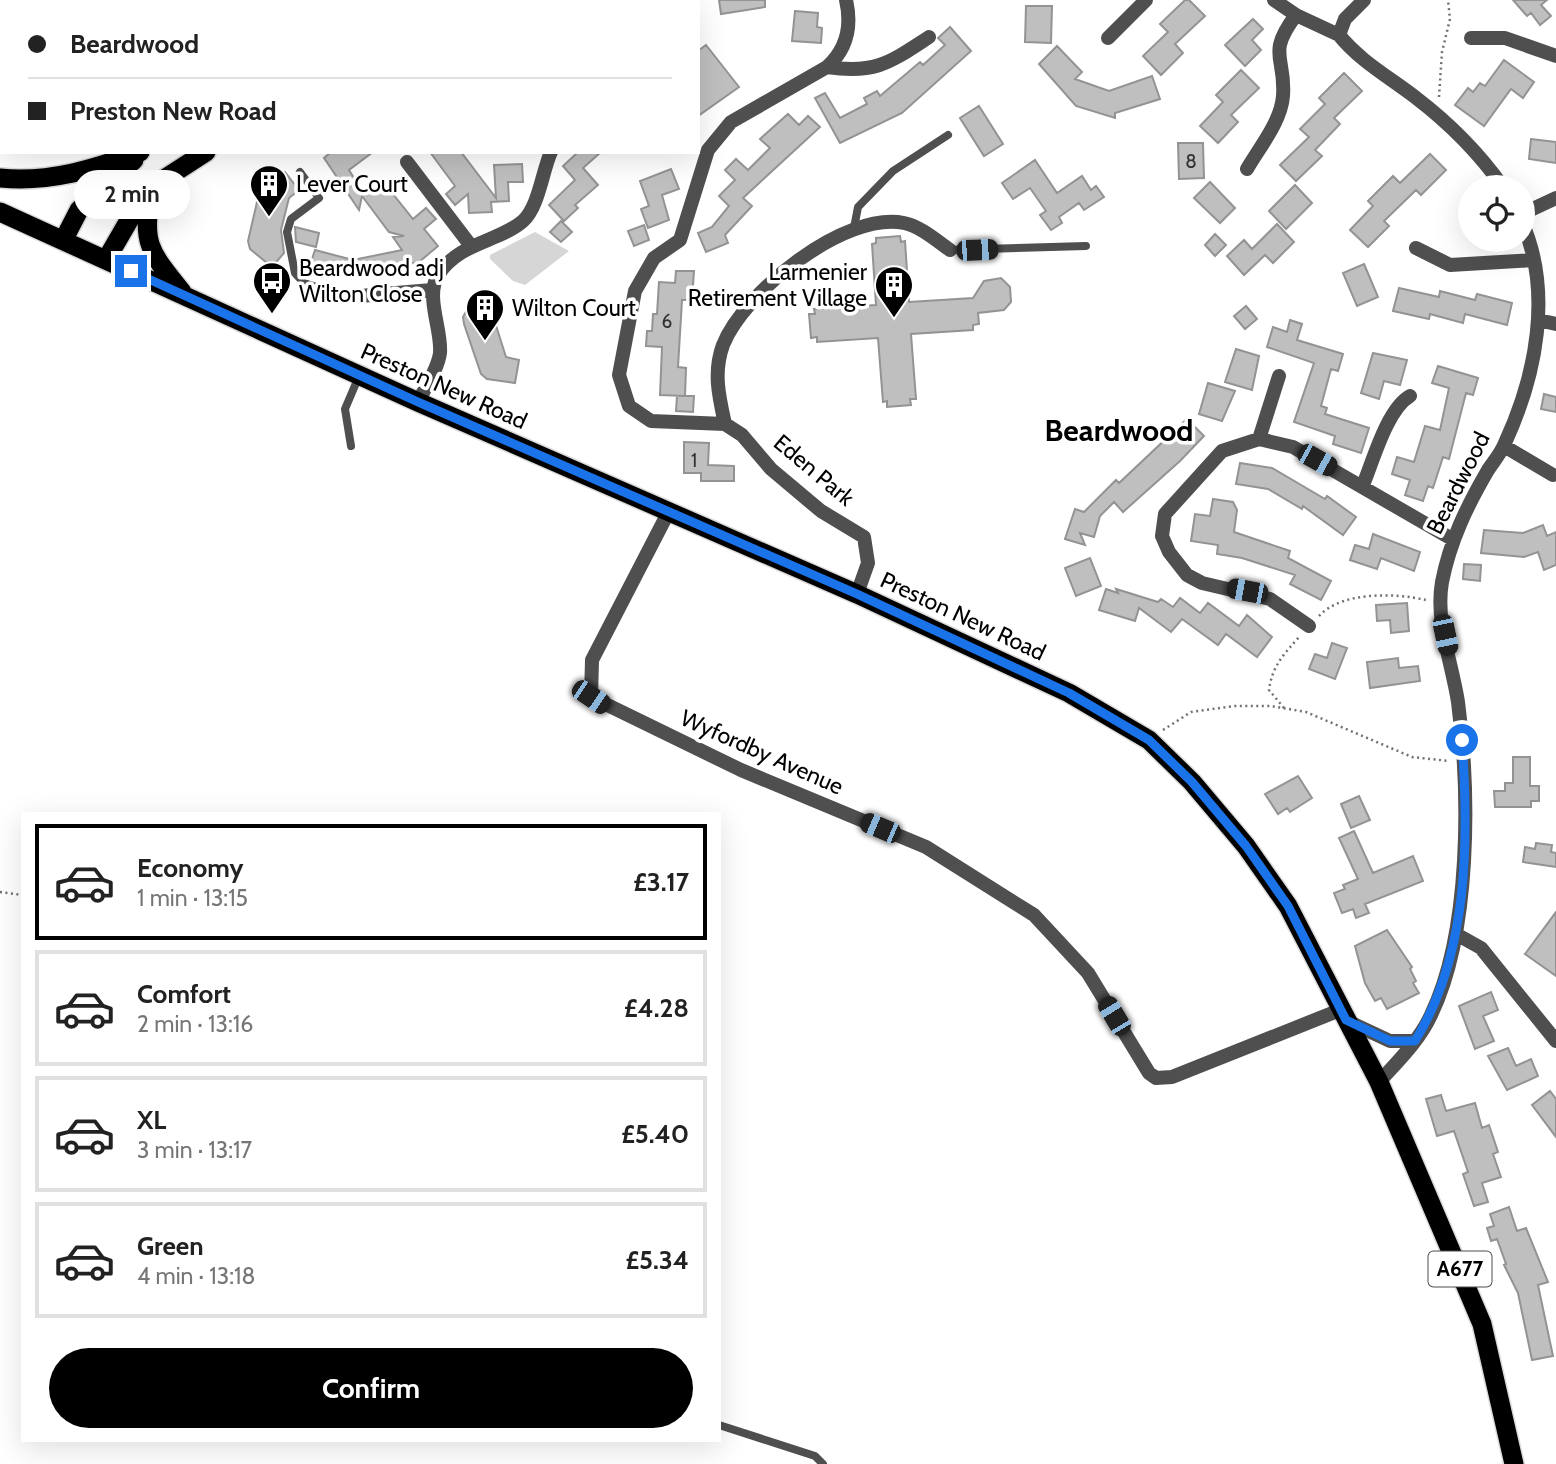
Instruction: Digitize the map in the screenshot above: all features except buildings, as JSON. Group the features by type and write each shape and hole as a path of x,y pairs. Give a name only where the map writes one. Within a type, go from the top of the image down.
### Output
{"highway":[{"path":"0,178 49,178 94,169 136,154"},
{"path":"64,239 79,209 140,154"},
{"path":"106,260 142,198 203,154"},
{"path":"152,189 145,230 150,247 183,293"},
{"name":"Preston New Road","path":"0,212 418,402 857,594 1069,693 1149,740 1192,782 1246,846 1288,906 1379,1082 1482,1324 1514,1464"}],"street":[{"path":"846,0 850,18 846,41 839,56 827,67 731,122 708,150 680,240 654,258 635,291 619,374 629,406 651,421 725,424 717,369 731,329 751,302 837,235 865,224 905,223 950,250"},
{"path":"1108,38 1146,0"},
{"path":"1274,0 1296,15 1339,35 1352,51 1438,114 1494,175"},
{"path":"1339,35 1345,19 1364,0"},
{"path":"1247,169 1277,117 1283,96 1277,56 1281,35 1296,15"},
{"path":"827,67 874,69 888,64 929,37"},
{"path":"1471,38 1505,38 1556,56"},
{"path":"418,402 439,357 441,336 432,290 439,275 471,246 522,222 531,210 550,154"},
{"path":"407,162 471,246"},
{"path":"1535,208 1556,198"},
{"path":"1416,248 1450,265 1534,260"},
{"name":"Beardwood","path":"1379,1082 1415,1041 1438,996 1456,934 1463,856 1464,760 1441,603 1452,539 1504,446 1527,383 1540,292 1531,252"},
{"path":"348,297 432,290"},
{"path":"1538,320 1556,324"},
{"path":"1259,439 1279,376"},
{"path":"1363,485 1391,417 1401,401 1410,397"},
{"name":"Eden Park","path":"725,424 742,435 771,468 821,511 864,537 867,563 857,594"},
{"path":"1309,626 1270,599 1202,583 1188,575 1168,552 1162,536 1165,514 1223,450 1259,439 1293,447 1363,485 1452,539"},
{"path":"1504,446 1553,475"},
{"name":"Wyfordby Avenue","path":"668,513 592,660 591,697 741,770 926,847 1034,915 1088,973 1149,1073 1156,1078 1172,1077 1343,1015"},
{"path":"1456,934 1481,948 1554,1035"},
{"path":"1343,1015 1390,1041 1415,1041"}],"lane":[{"path":"854,228 858,207 893,171 948,135"},
{"path":"300,172 319,198 291,219 287,232 295,273 304,283 348,297"},
{"path":"950,250 1086,246"},
{"path":"351,446 345,409 360,375"},
{"path":"721,1425 815,1456 823,1464"}],"path":[{"path":"1438,114 1441,52 1451,19 1448,0"},
{"path":"1284,708 1269,690 1271,673 1280,658 1323,611 1380,594 1441,603"},
{"path":"1149,740 1191,712 1235,706 1284,708 1306,712 1412,757 1437,762 1464,760"},
{"path":"0,892 21,895"}],"shaded area":[{"path":"535,232 569,251 525,285 513,281 490,259 490,255"}],"place":[{"name":"Lever Court","path":"269,218"},
{"name":"Beardwood adj Wilton Close","path":"272,315"},
{"name":"Larmenier Retirement Village","path":"894,319"},
{"name":"Wilton Court","path":"485,342"}],"district":[{"name":"Beardwood","path":"1119,431"}],"route":[{"path":"131,271 418,402 857,594 1069,693 1149,740 1192,782 1246,846 1288,906 1346,1020 1390,1041 1415,1041 1430,1016 1442,986 1456,934 1463,856 1462,740"}]}
